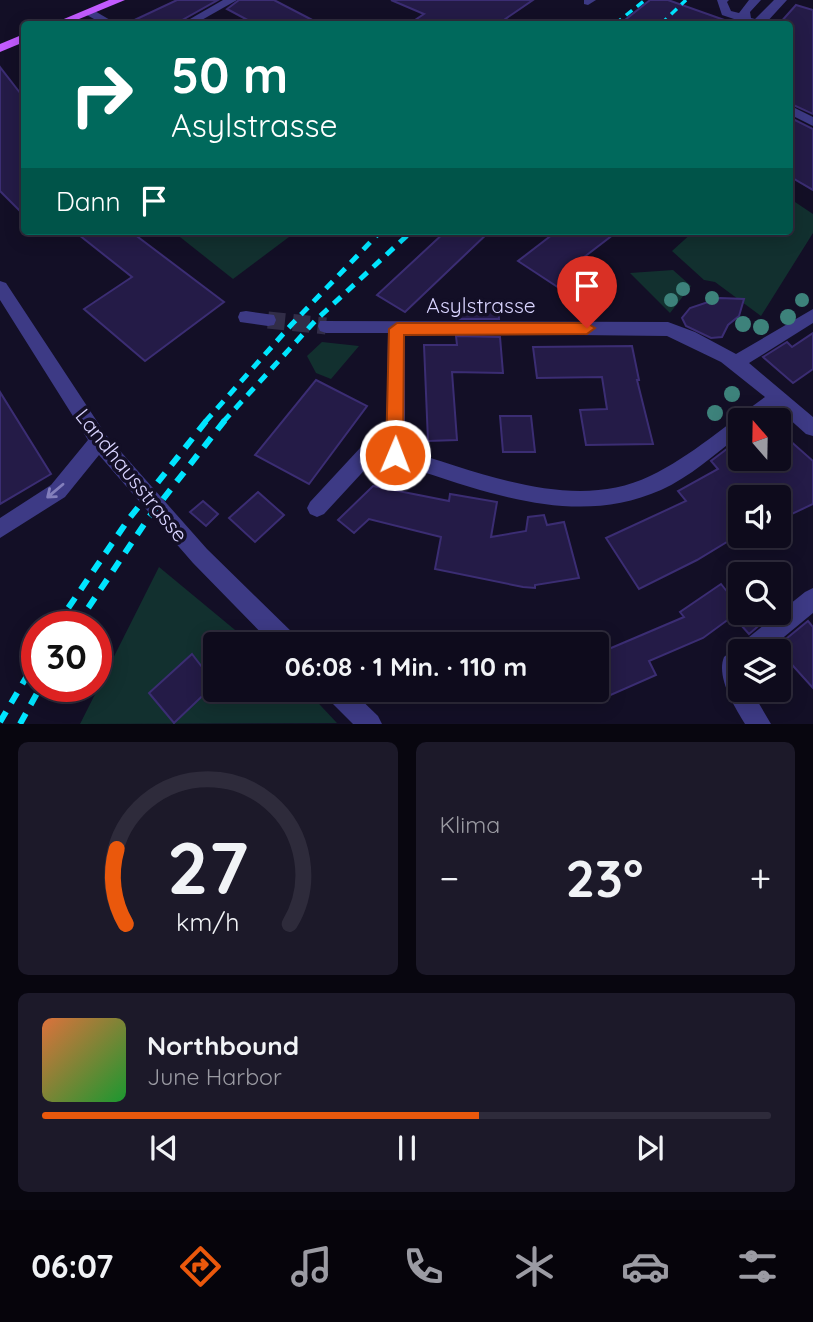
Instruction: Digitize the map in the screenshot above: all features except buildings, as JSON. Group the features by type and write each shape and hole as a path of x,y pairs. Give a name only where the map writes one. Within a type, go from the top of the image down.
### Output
{"main road":[{"path":"66,21 119,0"},
{"path":"0,48 21,39"}],"street":[{"path":"191,21 231,0"},
{"path":"723,0 721,2 726,13 749,21"},
{"path":"726,13 739,0"},
{"path":"753,21 744,11 755,0"},
{"path":"756,21 762,8 771,0"},
{"path":"757,21 781,0"},
{"path":"773,21 792,0"},
{"path":"89,12 106,21"},
{"path":"793,111 813,122"},
{"name":"Landhausstrasse","path":"2,292 99,441 200,556 276,632"},
{"path":"735,363 813,315"},
{"path":"246,317 268,320"},
{"name":"Asylstrasse","path":"326,326 397,329 668,328 704,342 735,363 813,428"},
{"path":"395,455 397,329"},
{"path":"763,408 777,398"},
{"path":"317,508 368,453 395,455 517,492 572,499 610,496 654,484 728,433"},
{"path":"0,529 58,491 99,441"},
{"path":"764,639 813,599"},
{"path":"348,702 370,723"},
{"path":"744,702 759,723"}],"green space":[{"path":"793,201 813,214 813,233 761,316 715,282 704,280 672,251 690,235 793,235"},
{"path":"183,235 292,235 233,279 180,237"},
{"path":"673,270 691,286 670,313 630,273"},
{"path":"322,342 359,346 331,379 316,373 307,356"},
{"path":"159,567 238,632 203,632 203,702 317,702 337,723 80,724 91,702 112,702 112,660"}],"tunnel":[{"path":"268,320 326,326"}],"railway":[{"path":"619,21 645,0"},
{"path":"664,21 686,0"},
{"path":"205,422 292,324 377,235"},
{"path":"223,422 316,320 408,235"},
{"path":"66,611 128,520 207,420"},
{"path":"86,611 149,517 225,420"},
{"path":"0,722 21,686"},
{"path":"20,724 32,702"}],"route":[{"path":"395,455 397,329 587,328"}]}
